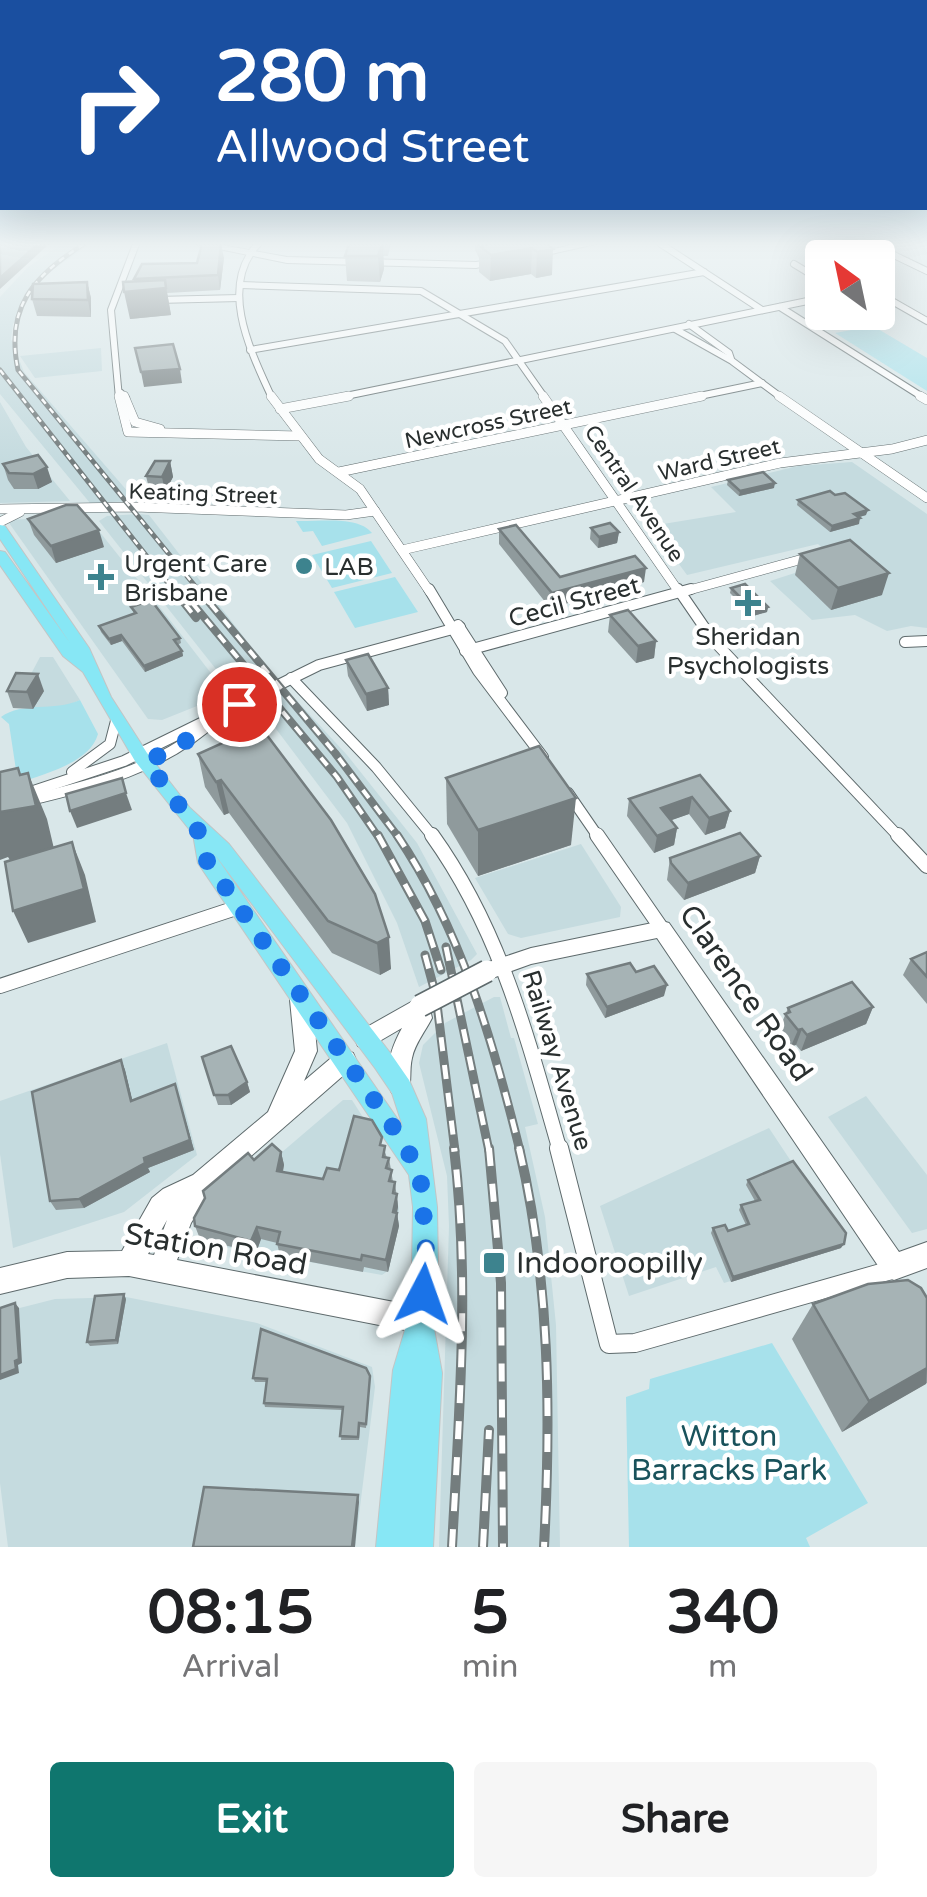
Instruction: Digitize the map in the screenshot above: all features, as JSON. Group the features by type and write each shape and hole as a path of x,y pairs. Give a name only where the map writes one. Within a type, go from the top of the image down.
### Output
{"main road":[{"path":"0,525 81,648 87,668 143,757 201,835 222,849 366,1039 400,1087 414,1120 426,1245 420,1321 407,1370 391,1547"},
{"path":"0,541 24,566"},
{"path":"0,556 68,653 87,668"},
{"path":"201,835 205,858 420,1172"},
{"path":"129,1263 172,1197 202,1183 366,1039 495,968 662,930"},
{"name":"Clarence Road","path":"662,930 898,1274"},
{"path":"271,1125 294,1085 306,1050 305,1016 296,990"},
{"path":"400,1087 402,1048 420,1012"},
{"path":"161,1269 181,1216 202,1183"},
{"path":"898,1274 927,1255"},
{"name":"Station Road","path":"0,1280 66,1265 129,1263 420,1321"},
{"path":"418,1547 428,1372 420,1321"}],"street":[{"path":"112,316 113,356 121,392 139,426 203,436 301,436"},
{"path":"243,316 250,350 280,409 320,461 357,486 552,769"},
{"path":"250,350 439,316"},
{"name":"Central Avenue","path":"468,316 502,339 520,362 713,640 927,866"},
{"path":"280,409 730,316"},
{"path":"795,316 927,400"},
{"path":"689,324 729,353 732,361"},
{"path":"675,328 732,361 927,498"},
{"name":"Newcross Street","path":"340,472 762,383"},
{"name":"Ward Street","path":"402,550 792,461 927,440"},
{"name":"Keating Street","path":"0,509 135,507 346,516 375,511"},
{"name":"Keating Street","path":"0,525 10,515 29,510"},
{"name":"Cecil Street","path":"470,649 810,557"},
{"path":"1,798 143,757 205,730 219,716 324,663 456,628"},
{"path":"906,642 927,642"},
{"name":"Railway Avenue","path":"291,678 435,838 488,926 495,968 521,1006 582,1217 609,1344 635,1343 898,1274"},
{"path":"43,785 80,768 105,749 117,732 117,718"},
{"path":"1,798 26,800 122,775 143,757"},
{"name":"Clarence Road","path":"563,785 662,930"},
{"path":"0,986 239,906"}],"shaded area":[{"path":"0,316 17,316 11,339 24,372 136,501 90,503 0,394"},
{"path":"101,348 102,371 35,378 20,356"},
{"path":"0,402 26,447 70,501 0,503"},
{"path":"852,462 927,514 927,628 911,626 887,631 855,615 812,620 770,581 835,560 818,544 687,575 651,526 736,512 711,487 798,466"},
{"path":"149,515 274,676 247,689 230,687 99,521 107,516"},
{"path":"87,516 227,694 162,720 148,719 7,520"},
{"path":"40,657 53,657 80,700 60,709 13,708"},
{"path":"287,690 347,755 417,843 477,954 471,960 419,987 397,923 347,823 258,705"},
{"path":"581,844 621,907 620,917 521,938 508,934 475,878"},
{"path":"500,997 538,1124 525,1127 545,1217 556,1325 560,1547 439,1547 449,1226 447,1176 419,1063 423,1045 445,1023"},
{"path":"167,1043 197,1155 124,1212 13,1248 0,1154 0,1101"},
{"path":"866,1096 927,1175 927,1229 912,1233 828,1117"},
{"path":"343,1100 352,1100 385,1152 399,1209 389,1270 382,1275 209,1244 200,1239 207,1216"},
{"path":"769,1128 828,1217 841,1248 724,1283 716,1267 629,1296 600,1206"},
{"path":"126,1297 257,1323 372,1367 375,1387 355,1547 8,1547 0,1483 0,1313 55,1299"}],"green space":[{"path":"880,330 927,358 927,391 835,333"},
{"path":"296,521 348,522 372,533 322,546 313,531 303,532"},
{"path":"371,541 392,573 332,588 312,555"},
{"path":"395,577 418,612 355,628 334,592"},
{"path":"80,700 98,734 93,744 65,766 18,783 9,724 1,717 19,709"},
{"name":"Witton Barracks Park","path":"772,1343 868,1503 806,1538 810,1547 629,1547 626,1397 649,1389 650,1379"}],"building":[{"path":"173,344 180,369 141,372 135,348"},
{"path":"38,455 47,467 33,474 9,473 3,464"},
{"path":"155,461 170,461 162,477 146,476"},
{"path":"763,472 775,483 740,491 728,480"},
{"path":"830,491 835,495 845,493 868,510 854,514 860,518 832,526 798,500"},
{"path":"66,505 77,505 99,530 51,546 28,519"},
{"path":"610,523 619,532 599,537 591,528"},
{"path":"516,525 560,577 635,556 646,568 552,593 499,529"},
{"path":"850,540 889,573 838,588 800,554"},
{"path":"745,584 768,607 754,611 731,588"},
{"path":"151,600 180,638 174,640 182,651 144,666 121,635 109,639 99,626 136,613 131,607"},
{"path":"628,610 656,641 638,646 610,615"},
{"path":"368,654 388,688 366,694 346,660"},
{"path":"16,673 38,674 27,692 7,691"},
{"path":"260,726 331,820 375,894 389,937 377,943 328,921 198,754"},
{"path":"539,746 576,798 478,830 446,778"},
{"path":"18,768 20,775 28,773 36,806 0,812 0,772"},
{"path":"700,775 730,811 709,818 692,797 661,808 677,828 657,836 629,799"},
{"path":"122,778 126,793 70,811 66,794"},
{"path":"740,833 760,856 688,883 671,863 670,858"},
{"path":"72,842 84,889 13,911 5,862"},
{"path":"927,952 927,977 911,959"},
{"path":"630,963 636,972 654,966 667,985 607,1007 587,974"},
{"path":"852,982 873,1007 807,1035 785,1014 790,1012 788,1008"},
{"path":"231,1046 247,1082 228,1095 214,1095 202,1057"},
{"path":"121,1060 131,1101 175,1084 190,1140 144,1158 145,1163 79,1199 50,1201 32,1092"},
{"path":"354,1116 372,1120 382,1137 380,1145 385,1146 383,1157 389,1158 389,1181 395,1182 393,1212 397,1213 386,1260 362,1255 361,1260 277,1244 280,1232 257,1227 251,1241 195,1226 194,1218 205,1198 203,1191 248,1153 254,1160 272,1144 281,1152 277,1171 323,1179 327,1168 339,1170"},
{"path":"793,1161 846,1233 844,1244 733,1277 713,1228 725,1225 728,1231 749,1224 741,1205 760,1200 748,1180"},
{"path":"908,1280 921,1288 927,1298 927,1368 869,1401 813,1304 868,1284"},
{"path":"124,1294 116,1340 87,1342 95,1296"},
{"path":"15,1303 19,1359 15,1361 16,1369 0,1375 0,1308"},
{"path":"261,1329 366,1368 370,1376 366,1424 359,1423 358,1437 340,1436 343,1407 264,1403 267,1379 253,1378"},
{"path":"204,1487 358,1495 352,1547 193,1547"}],"railway":[{"path":"19,316 15,348 18,370 200,592"},
{"path":"0,370 175,592"},
{"path":"173,589 196,618"},
{"path":"198,589 335,753 398,837"},
{"path":"193,604 337,777 379,838"},
{"path":"378,835 425,921 441,970"},
{"path":"398,837 420,871 457,948 486,1028 520,1151"},
{"path":"446,947 489,1151"},
{"path":"425,955 436,996 455,1151"},
{"path":"452,1547 462,1297 454,1148"},
{"path":"489,1148 501,1283 503,1547"},
{"path":"519,1148 537,1247 546,1347 544,1547"},
{"path":"483,1547 489,1430"}],"place":[{"name":"LAB","path":"304,566"},
{"name":"Urgent Care Brisbane","path":"101,577"},
{"name":"Sheridan Psychologists","path":"748,603"},
{"name":"Indooroopilly","path":"494,1263"}],"route":[{"path":"239,704 202,732 147,762 201,835 205,858 395,1130 420,1172 426,1245 423,1294"}]}
